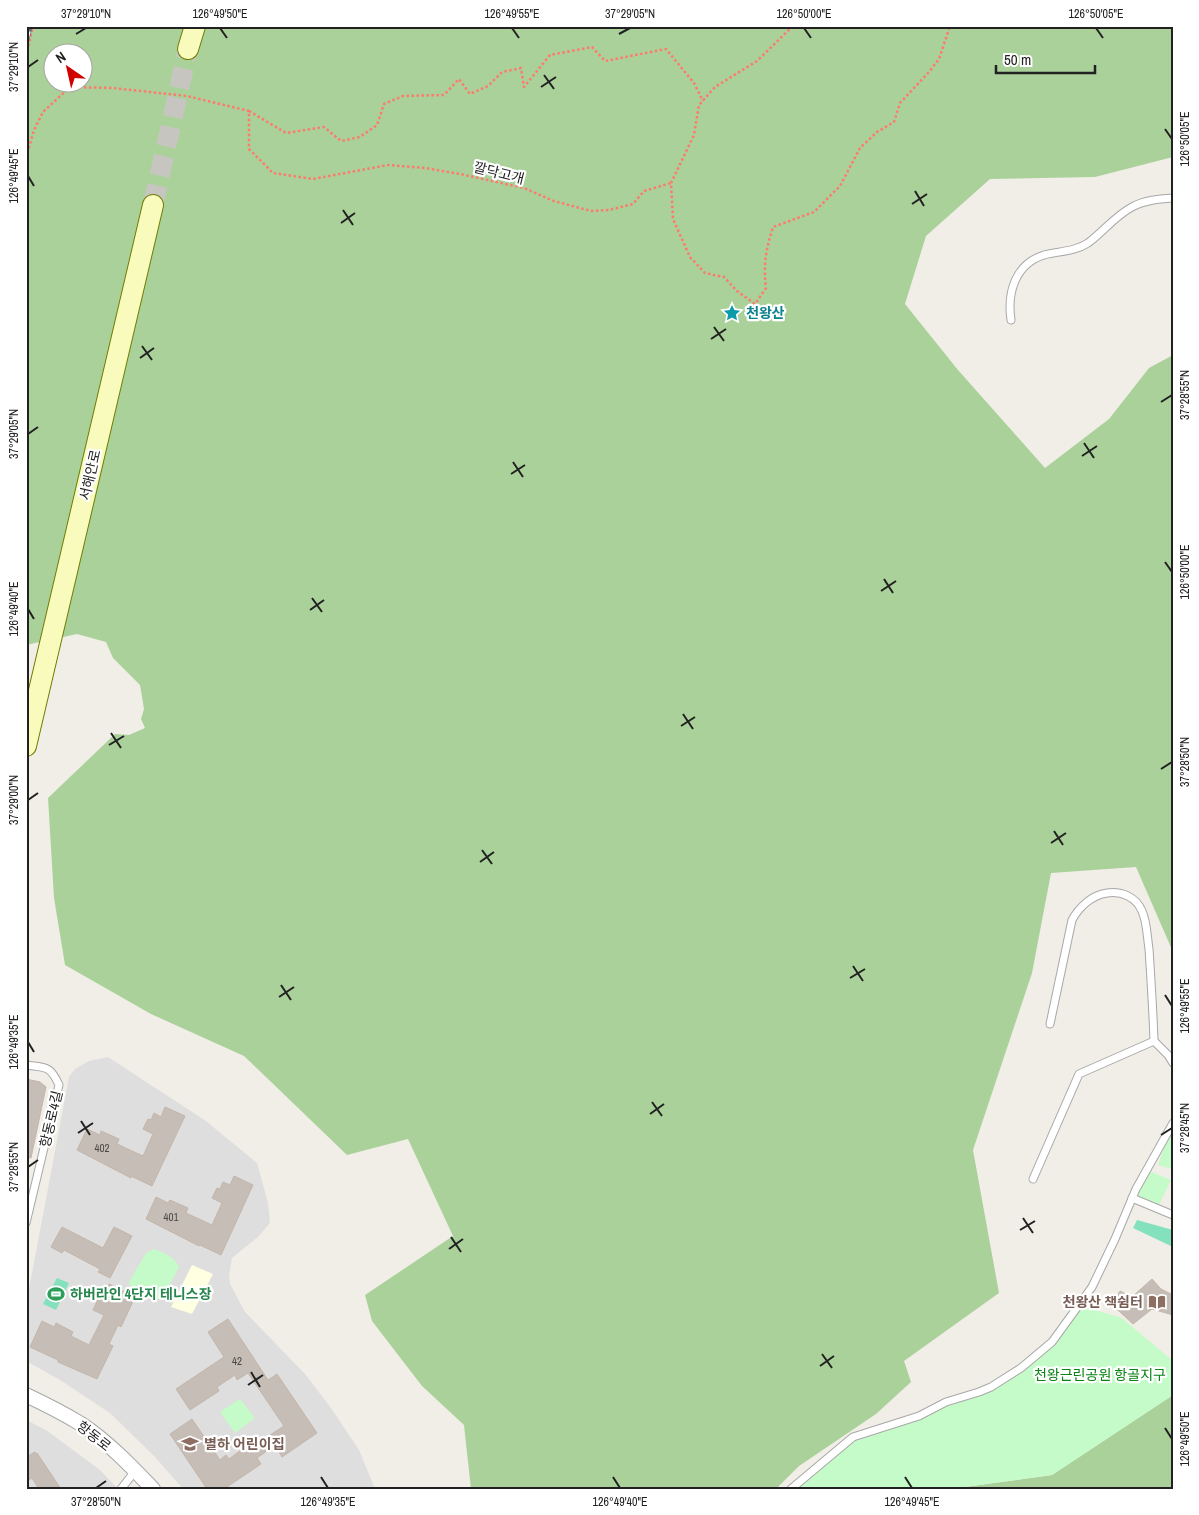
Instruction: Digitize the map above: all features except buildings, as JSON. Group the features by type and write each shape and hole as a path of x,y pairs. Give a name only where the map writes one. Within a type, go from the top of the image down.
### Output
{"main road":[{"path":"188,49 194,26"},
{"name":"서해안로","path":"26,746 153,205"}],"street":[{"name":"항동로","path":"26,1395 58,1410 82,1425 136,1471 153,1489"}],"lane":[{"path":"1011,320 1009,298 1018,275 1028,263 1045,255 1080,248 1132,207 1153,199 1173,198"},
{"path":"1050,1024 1072,920 1076,911 1091,899 1104,893 1115,892 1126,895 1135,900 1142,910 1147,929 1154,1041 1173,1063"},
{"path":"1034,1179 1079,1074 1154,1041"},
{"name":"항동로4길","path":"26,1065 45,1068 53,1072 59,1085 26,1223"},
{"path":"791,1489 853,1437 919,1416 946,1402 979,1392 1008,1377 1037,1356 1052,1342 1092,1287 1132,1198 1173,1124"},
{"path":"1132,1198 1173,1215"},
{"path":"121,1489 136,1471"}],"path":[{"path":"26,56 33,26"},
{"path":"793,26 757,61 715,87 699,105 694,135 671,183 672,219 690,257 705,273 724,277 737,291 756,304 766,288 764,268 767,244 773,227 814,212 840,186 860,148 877,132 894,122 900,103 929,72 938,59 950,26"},
{"path":"26,158 34,130 43,112 70,87 113,88 187,96 249,111 286,133 324,127 341,141 360,137 377,125 384,104 403,96 444,96 459,79 470,94 488,86 502,72 521,68 524,87 550,55 592,47 606,61 666,49 694,83 703,101"},
{"name":"깔닥고개","path":"249,111 249,149 272,173 313,179 388,166 425,168 524,188 554,202 591,211 609,210 632,204 644,191 671,183"}],"shaded area":[{"path":"108,1057 206,1121 257,1163 268,1203 270,1223 258,1237 232,1258 229,1276 230,1284 245,1312 305,1374 331,1408 359,1450 375,1489 183,1489 155,1457 110,1413 60,1380 26,1361 26,1305 69,1077 75,1069 89,1061"},
{"path":"192,1265 213,1274 192,1314 171,1307"},
{"path":"26,1420 46,1430 100,1470 118,1489 26,1489"}],"green space":[{"path":"26,26 1173,26 1173,157 1095,177 990,179 926,236 905,304 958,370 1045,468 1109,419 1149,368 1173,355 1173,952 1136,867 1051,873 1032,973 973,1150 999,1293 904,1361 911,1382 876,1414 799,1466 776,1489 471,1489 464,1425 422,1386 372,1321 365,1295 453,1236 408,1139 347,1155 244,1056 151,1014 65,965 54,898 48,798 115,734 129,735 145,728 141,719 144,709 140,685 113,658 106,642 77,634 26,645"},
{"path":"1173,1124 1173,1169 1158,1165"},
{"path":"1149,1171 1171,1180 1159,1205 1138,1196"},
{"path":"1137,1220 1173,1230 1173,1247 1133,1228"},
{"path":"154,1249 172,1258 179,1267 162,1299 142,1295 129,1282 146,1253"},
{"name":"하버라인 4단지 테니스장","path":"57,1278 69,1283 56,1310 43,1304"},
{"name":"천왕근린공원 항골지구","path":"1079,1305 1122,1318 1173,1361 1173,1395 1052,1475 950,1489 791,1489 853,1437 919,1416 1006,1378 1052,1342"},
{"path":"1173,1395 1173,1489 950,1489 1052,1475"},
{"path":"240,1399 255,1418 235,1433 220,1412"}],"tunnel":[{"path":"153,205 188,49"}],"railway":[{"path":"26,42 30,26"}],"place":[{"name":"천왕산","path":"732,313"},
{"name":"하버라인 4단지 테니스장","path":"56,1294"},
{"name":"천왕산 책쉼터","path":"1157,1302"},
{"name":"별하 어린이집","path":"190,1444"}]}
